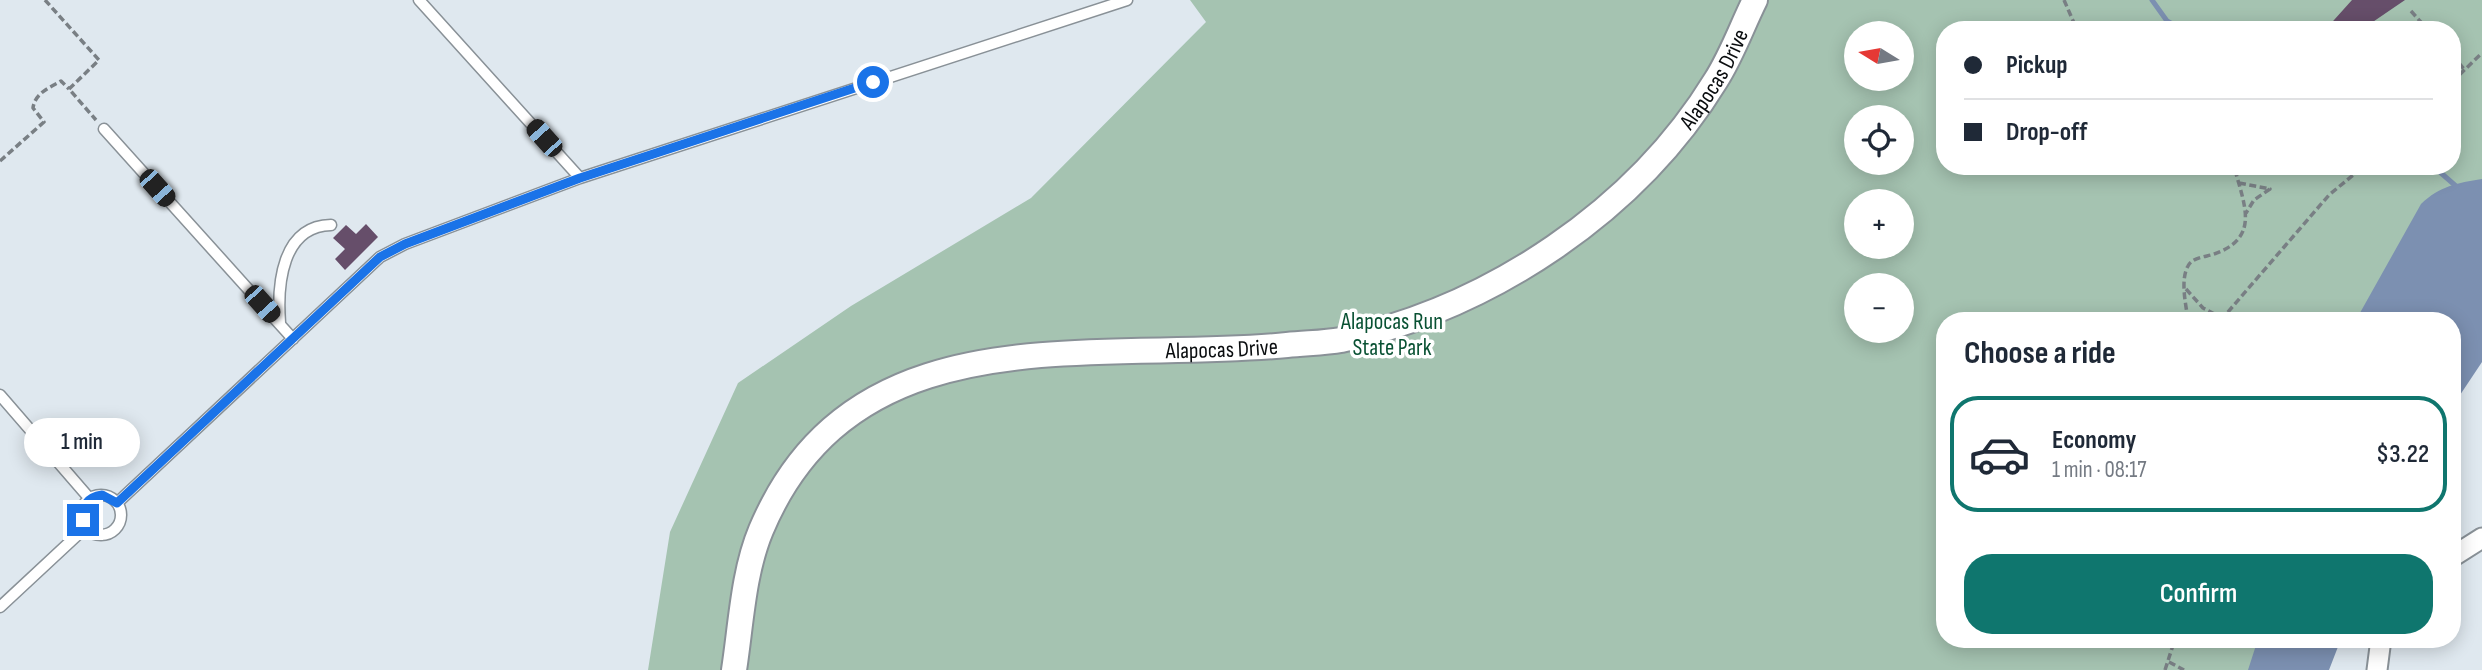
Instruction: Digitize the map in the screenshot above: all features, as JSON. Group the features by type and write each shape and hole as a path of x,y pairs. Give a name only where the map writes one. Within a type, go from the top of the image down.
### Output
{"street":[{"name":"Alapocas Drive","path":"734,670 749,578 760,533 785,483 811,449 844,418 926,374 982,361 1074,354 1230,351 1312,343 1339,340 1429,316 1507,277 1584,225 1655,161 1717,79 1755,0"},
{"path":"2461,551 2482,538"},
{"path":"2377,670 2380,648"}],"lane":[{"path":"419,0 580,178"},
{"path":"117,503 380,257 405,244 580,178 1127,0"},
{"path":"104,129 293,339"},
{"path":"280,324 278,299 284,264 297,238 313,226 331,225"},
{"path":"0,395 90,499"},
{"path":"102,495 117,503 121,516 116,528 97,534 86,527 82,515 90,499 102,495"},
{"path":"0,607 86,527"}],"path":[{"path":"45,0 99,60 69,89"},
{"path":"2064,0 2073,21"},
{"path":"2411,11 2420,21"},
{"path":"2461,72 2482,53"},
{"path":"2461,66 2464,69"},
{"path":"0,161 44,121 33,108 34,101 41,92 61,81 104,129"},
{"path":"2187,312 2185,288 2187,267 2195,259 2230,248 2244,233 2246,213 2237,175"},
{"path":"2227,312 2329,195 2353,175"},
{"path":"2239,183 2270,189 2254,200 2246,213"},
{"path":"2185,288 2210,312"},
{"path":"2165,670 2173,648"},
{"path":"2169,662 2184,670"}],"green space":[{"name":"Alapocas Run State Park","path":"1190,0 2482,0 2482,217 2424,312 1936,312 1936,648 2302,648 2294,670 648,670 670,532 738,383 851,306 1031,198 1206,22"}],"water":[{"path":"2482,179 2482,362 2461,394 2461,312 2360,312 2421,204 2449,186"},
{"path":"2255,648 2338,648 2329,670 2248,670"}],"building":[{"path":"2352,0 2405,0 2374,21 2333,21"},
{"path":"366,224 378,237 345,270 335,259 345,249 333,238 346,225 356,234"}],"waterway":[{"path":"2152,0 2167,21"},
{"path":"2443,175 2457,187"}],"route":[{"path":"83,520 83,509 90,499 102,495 117,503 380,257 405,244 580,178 873,82"}]}
